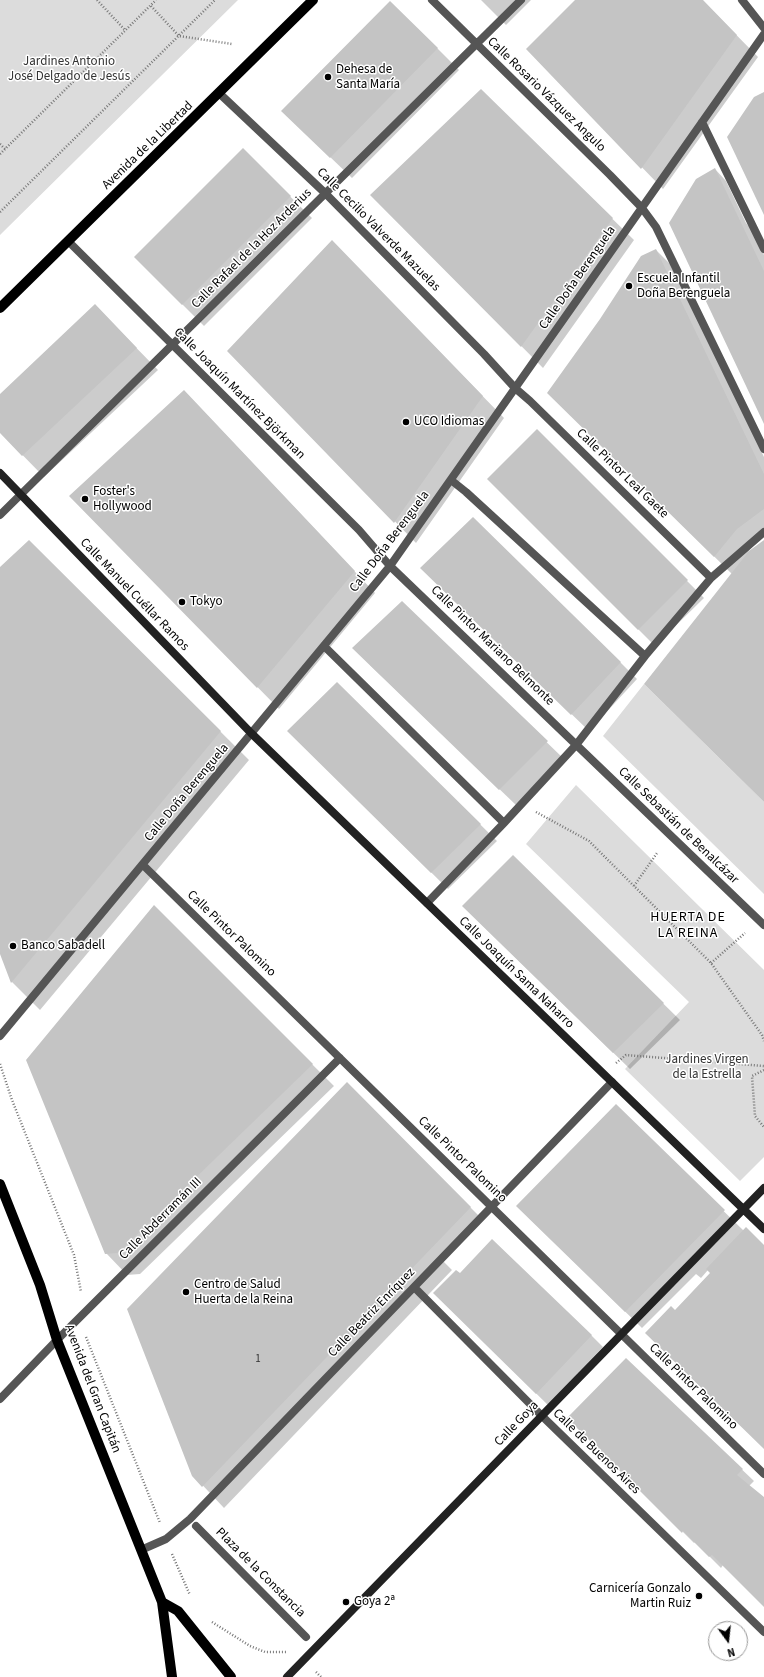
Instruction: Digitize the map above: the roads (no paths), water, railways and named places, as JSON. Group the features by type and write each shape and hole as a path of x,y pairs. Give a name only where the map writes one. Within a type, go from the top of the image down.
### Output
{"main road":[{"name":"Avenida de la Libertad","path":"0,308 220,94 313,0"},
{"name":"Avenida del Gran Capitán","path":"0,1184 40,1285 57,1340 162,1602 172,1677"},
{"path":"162,1602 178,1612 231,1677"}],"street":[{"name":"Calle Rosario Vázquez Angulo","path":"432,0 642,208 656,227 764,449"},
{"name":"Calle Rafael de la Hoz Arderius","path":"0,515 521,0"},
{"path":"742,0 764,28"},
{"name":"Calle Doña Berenguela","path":"0,1036 390,566 764,34"},
{"name":"Calle Cecilio Valverde Mazuelas","path":"220,94 325,193 484,354 515,388"},
{"path":"702,122 764,249"},
{"name":"Calle Joaquín Martínez Björkman","path":"69,242 359,530 390,566"},
{"name":"Calle Pintor Leal Gaete","path":"515,388 711,578"},
{"name":"Calle Manuel Cuéllar Ramos","path":"0,473 251,733"},
{"path":"451,480 645,656"},
{"path":"427,903 576,745 645,656 711,578 764,532"},
{"name":"Calle Pintor Mariano Belmonte","path":"390,566 576,745"},
{"path":"324,646 504,823"},
{"name":"Calle Joaquín Sama Naharro","path":"251,733 764,1229"},
{"name":"Calle Sebastián de Benalcázar","path":"576,745 764,925"},
{"name":"Calle Pintor Palomino","path":"142,865 492,1206 764,1474"},
{"name":"Calle Abderramán III","path":"0,1399 57,1340 340,1058"},
{"name":"Calle Beatriz Enríquez","path":"141,1550 166,1540 190,1518 612,1082"},
{"name":"Calle Goya","path":"287,1677 764,1188"},
{"name":"Calle de Buenos Aires","path":"414,1287 542,1416 764,1632"},
{"name":"Plaza de la Constancia","path":"196,1526 306,1637"}],"place":[{"name":"Dehesa de Santa María","path":"328,77"},
{"name":"Escuela Infantil Doña Berenguela","path":"629,286"},
{"name":"UCO Idiomas","path":"406,422"},
{"name":"Foster's Hollywood","path":"85,499"},
{"name":"Tokyo","path":"182,602"},
{"name":"Banco Sabadell","path":"13,946"},
{"name":"Centro de Salud Huerta de la Reina","path":"186,1292"},
{"name":"Carnicería Gonzalo Martin Ruiz","path":"699,1596"},
{"name":"Goya 2ª","path":"346,1602"}],"district":[{"name":"HUERTA DE LA REINA","path":"688,926"}],"park label":[{"name":"Jardines Antonio José Delgado de Jesús","path":"69,70"},
{"name":"Jardines Virgen de la Estrella","path":"707,1068"}]}
